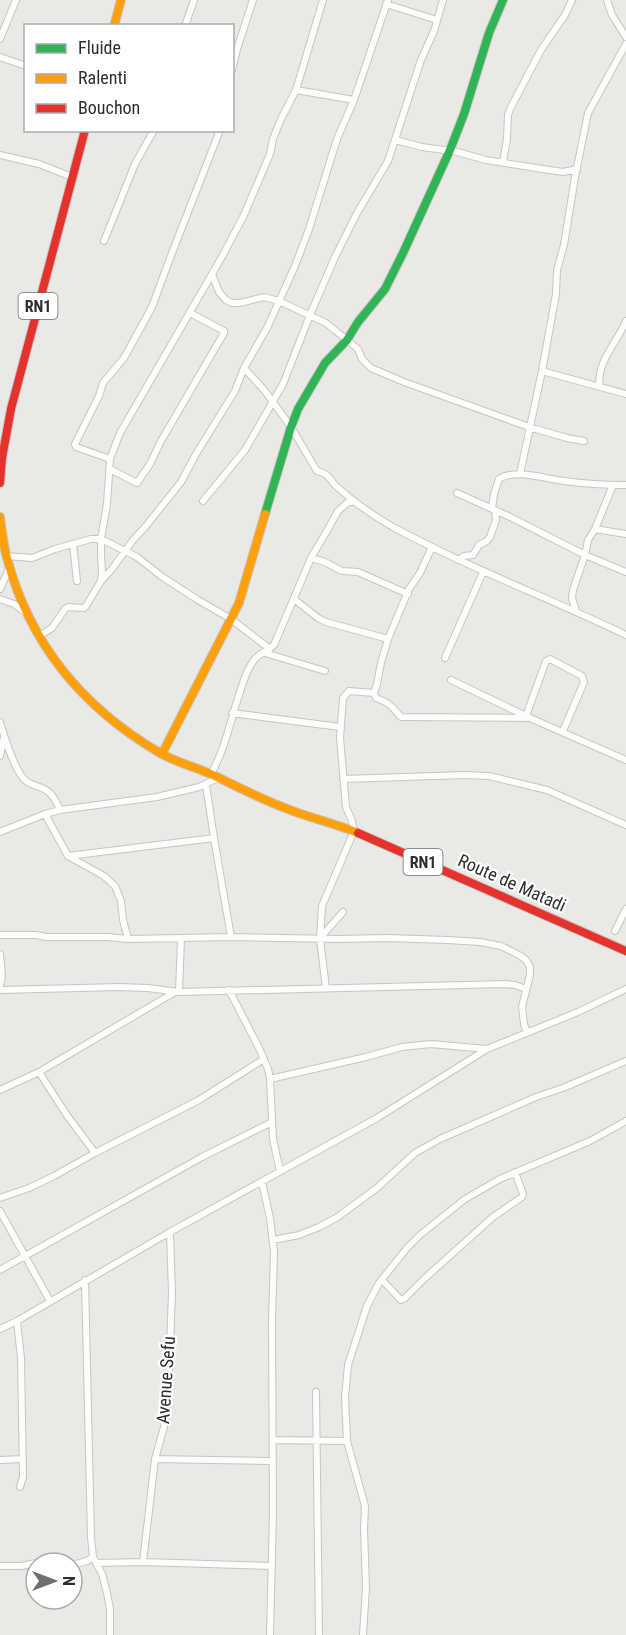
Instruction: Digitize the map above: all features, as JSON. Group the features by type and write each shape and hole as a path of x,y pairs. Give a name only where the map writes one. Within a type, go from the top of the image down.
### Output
{"main road":[{"path":"115,24 121,0"},
{"path":"162,754 239,603 298,409 325,363 347,340 358,322 387,286 465,114 489,33 503,0"},
{"name":"RN1","path":"0,483 11,409 84,132"},
{"name":"RN1","path":"0,517 9,568 27,614 55,662 70,681 112,720 162,754 215,776"},
{"name":"Route de Matadi","path":"215,776 286,809 354,831 626,951"}],"street":[{"path":"0,39 16,0"},
{"path":"186,24 194,0"},
{"path":"234,62 254,0"},
{"path":"101,581 101,539 110,459 120,433 244,215 270,154 277,129 296,90 323,0"},
{"path":"203,501 245,450 283,384 310,315 357,213 388,161 443,0"},
{"path":"503,162 510,109 541,50 565,15 572,0"},
{"path":"608,0 612,15 626,37"},
{"path":"39,636 52,628 68,607 84,608 101,581 181,483 235,391 244,368 279,302 309,229 336,139 354,100 387,2 437,20"},
{"path":"520,474 542,371 556,294 557,270 564,245 588,113 626,44"},
{"path":"0,57 24,65"},
{"path":"296,90 354,100"},
{"path":"104,241 135,164 153,132"},
{"path":"110,459 81,450 75,444 103,383 124,358 152,307 219,132"},
{"path":"395,140 423,147 450,150 486,160 563,172 577,169"},
{"path":"0,155 39,164 72,177"},
{"path":"212,273 219,292 226,300 240,303 264,297 310,315 326,323 358,349 362,359 371,368 530,427 584,441"},
{"path":"110,470 137,483 224,333 223,330 190,313"},
{"path":"600,387 600,372 626,321"},
{"path":"244,368 291,427 317,471 328,474 334,484 354,501 391,526 458,560 626,635"},
{"path":"542,371 626,394"},
{"path":"458,560 464,556 474,555 479,545 489,539 496,520 493,509 494,495 499,479 505,475 520,474 566,482 626,485"},
{"path":"576,611 572,595 588,540 595,529 613,485"},
{"path":"457,493 585,555 626,572"},
{"path":"0,832 60,810 157,797 206,784 215,776 232,712 249,668 256,657 274,645 311,558 338,511 347,503 354,501"},
{"path":"595,529 626,534"},
{"path":"6,556 32,558 73,544 101,539 137,557 169,582 231,619 267,651 325,671"},
{"path":"73,544 77,581"},
{"path":"432,547 420,573 411,585 388,639 374,693 376,698 389,703 401,717 528,717"},
{"path":"311,558 342,571 358,572 408,594"},
{"path":"0,589 9,568"},
{"path":"446,658 483,572"},
{"path":"294,598 326,622 388,639"},
{"path":"0,599 14,604 27,614"},
{"path":"528,717 546,661 550,659 582,675 584,679 563,731"},
{"path":"451,680 626,760"},
{"path":"326,988 320,939 322,906 354,831 346,807 340,757 343,698 351,691 374,693"},
{"path":"232,712 340,727"},
{"path":"0,723 20,774 32,785 50,792 60,810"},
{"path":"0,756 4,736"},
{"path":"344,779 465,775 489,777 547,790 626,825"},
{"path":"206,784 231,937"},
{"path":"45,814 68,856 104,876 115,885 121,902 128,939"},
{"path":"68,856 214,838"},
{"path":"615,932 626,909"},
{"path":"320,939 343,912"},
{"path":"0,935 128,939 231,937 480,942 501,946 519,955 529,964 530,975 522,1007 527,1032"},
{"path":"177,992 181,939"},
{"path":"0,954 2,976 0,985"},
{"path":"0,990 119,987 177,992 505,984 526,989"},
{"path":"0,1328 17,1321 170,1232 377,1118 487,1049 578,1012 626,989"},
{"path":"229,990 264,1059 270,1079 273,1139 280,1171"},
{"path":"0,1090 39,1072 177,992"},
{"path":"270,1079 402,1047 431,1044 487,1049"},
{"path":"0,1198 54,1176 199,1100 264,1059"},
{"path":"273,1240 299,1235 336,1218 377,1188 415,1153 440,1138 626,1060"},
{"path":"39,1072 95,1153"},
{"path":"363,1635 366,1587 364,1540 366,1506 347,1442 345,1406 348,1365 367,1306 382,1280 407,1248 449,1211 475,1192 590,1140 626,1121"},
{"path":"0,1270 202,1157 272,1122"},
{"path":"382,1280 403,1300 493,1217 522,1197 515,1172"},
{"path":"262,1182 273,1240 270,1635"},
{"path":"0,1211 50,1301"},
{"name":"Avenue Sefu","path":"142,1562 155,1460 164,1426 168,1398 172,1293 170,1232"},
{"path":"85,1281 90,1511 95,1560 102,1574 110,1609 110,1635"},
{"path":"17,1321 21,1358 23,1477 20,1487"},
{"path":"316,1392 319,1635"},
{"path":"273,1440 347,1442"},
{"path":"0,1460 22,1460"},
{"path":"155,1460 272,1461"},
{"path":"84,1562 95,1560 272,1566"},
{"path":"0,1566 24,1565"}],"traffic: fast":[{"path":"265,514 298,409 325,363 347,340 358,322 385,289 403,253 450,150 464,114 489,33 503,0"}],"traffic: slow":[{"path":"115,24 121,0"},
{"path":"162,754 239,603 265,514"},
{"path":"0,517 7,558 17,590 30,619 45,646 63,671 107,716 160,753 294,812 358,833"}],"traffic: jam":[{"path":"0,483 11,409 84,132"},
{"path":"358,833 626,951"}]}
